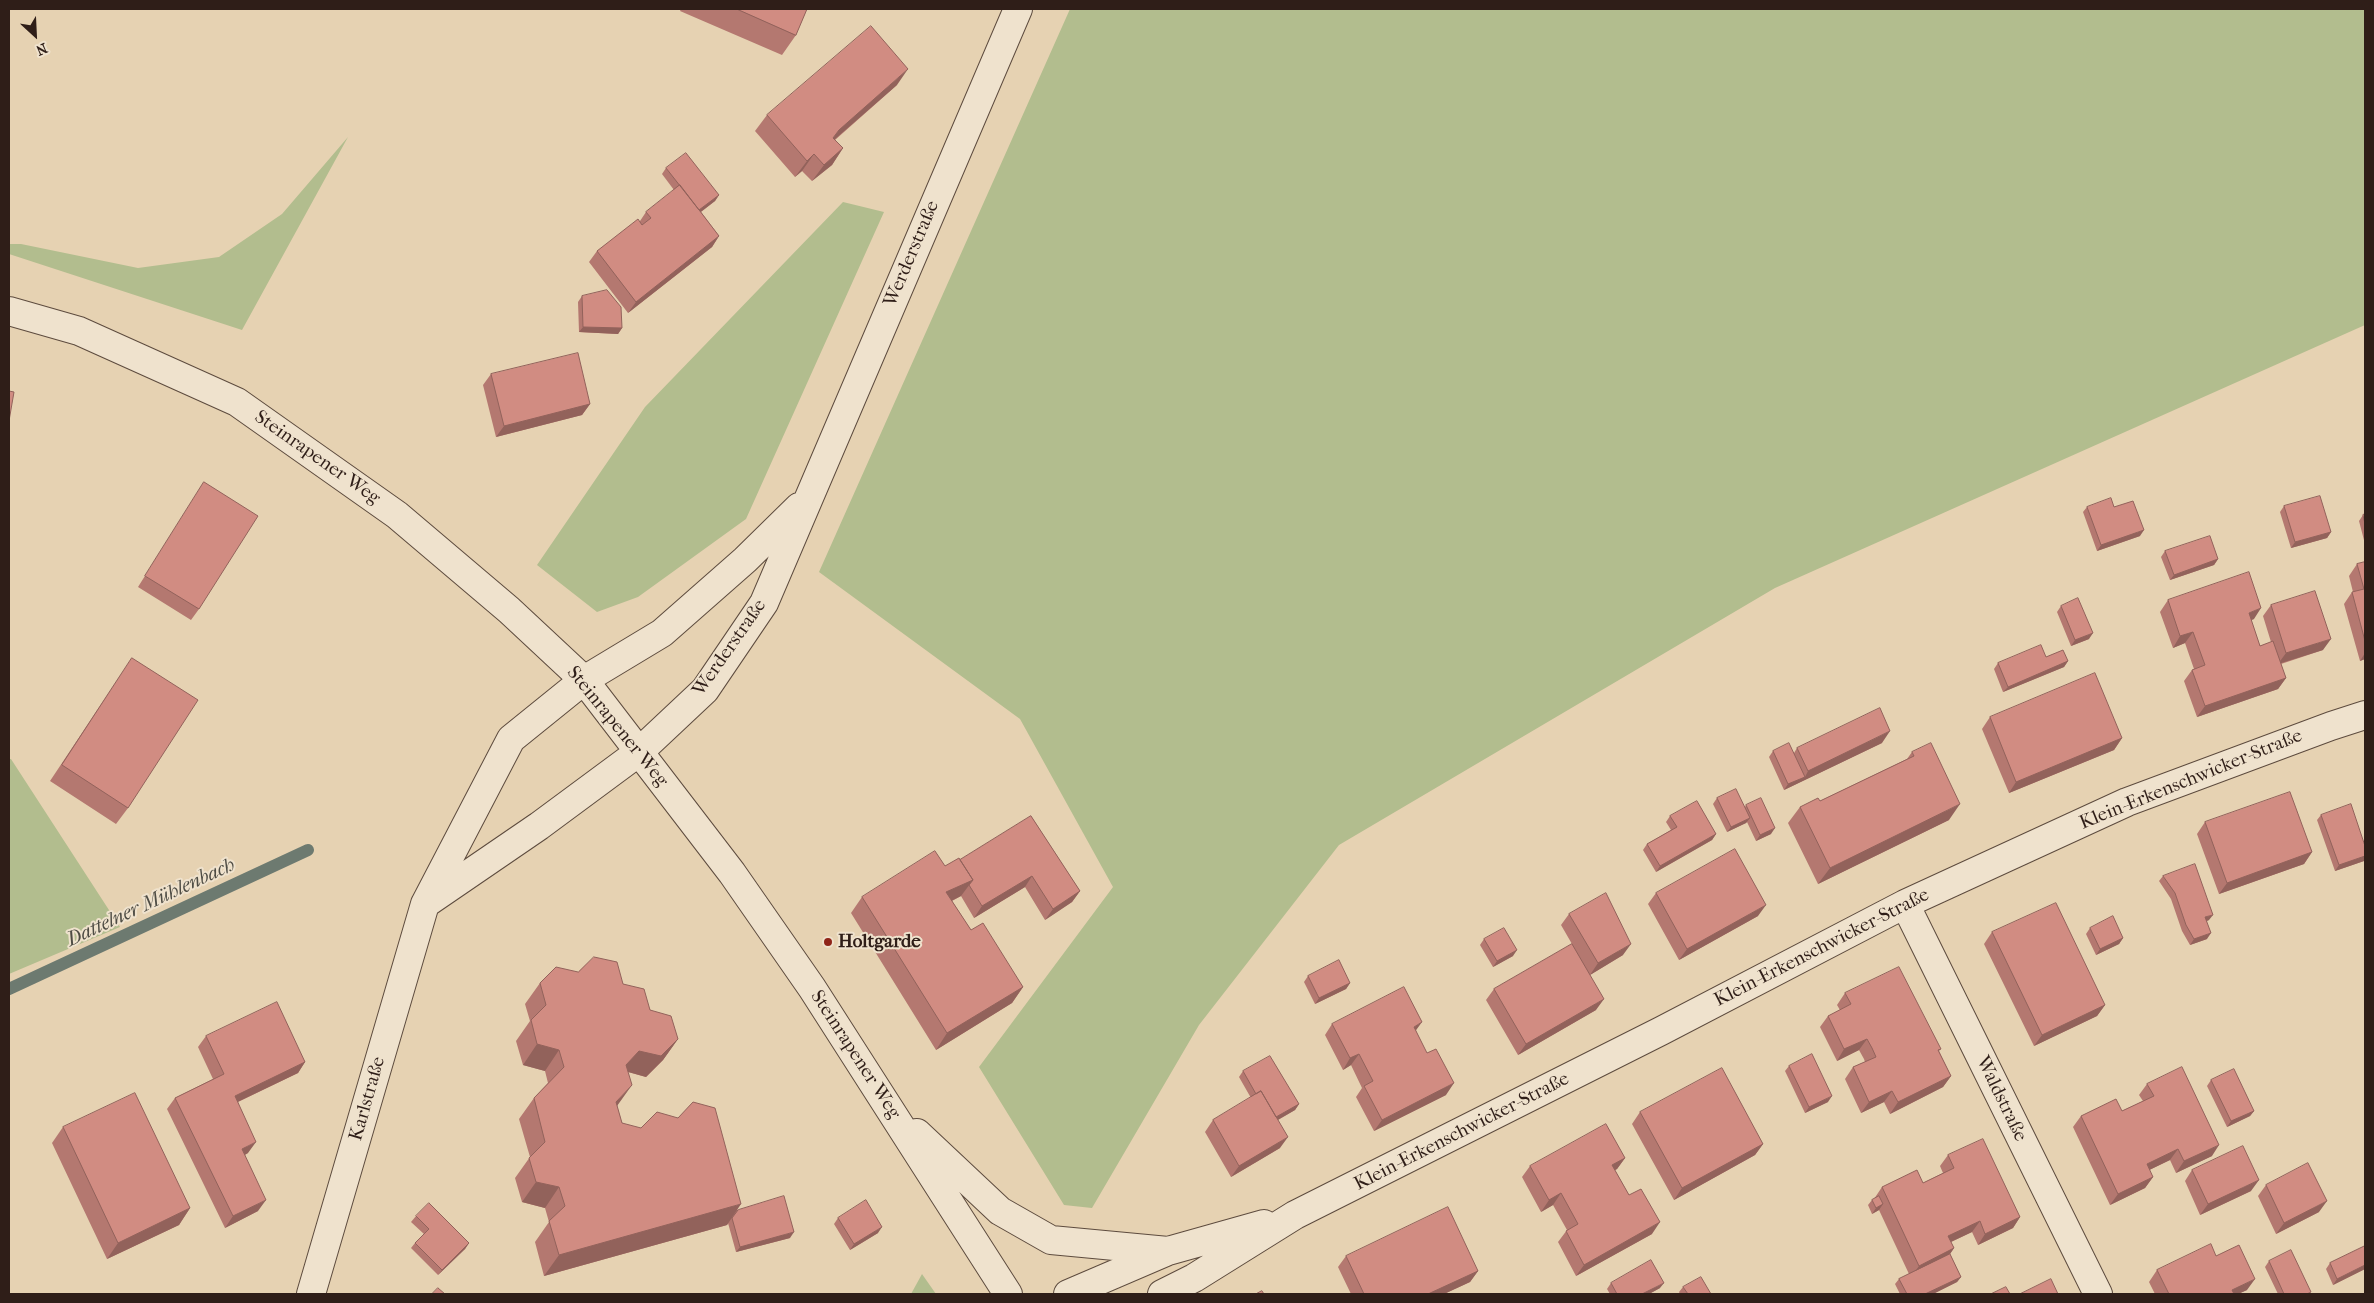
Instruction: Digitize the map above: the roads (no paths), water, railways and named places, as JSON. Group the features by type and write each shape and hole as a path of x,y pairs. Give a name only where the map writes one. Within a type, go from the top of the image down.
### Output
{"street":[{"name":"Werderstraße","path":"639,752 704,690 764,603 1018,9"},
{"name":"Steinrapener Weg","path":"9,311 79,332 237,402 397,515 509,610 584,680 732,873 812,988 1008,1294"},
{"name":"Werderstraße","path":"584,680 662,633 745,560 807,500"},
{"name":"Karlstraße","path":"311,1294 425,904 511,739 584,680"},
{"name":"Klein-Erkenschwicker-Straße","path":"1162,1294 1194,1278 1295,1215 1661,1032 1905,904 2127,802 2330,726 2365,715"},
{"path":"425,904 639,752"},
{"name":"Waldstraße","path":"1905,904 2098,1294"},
{"name":"Klein-Erkenschwicker-Straße","path":"884,1100 1000,1211 1051,1240 1168,1251"},
{"name":"Klein-Erkenschwicker-Straße","path":"1068,1294 1168,1251 1295,1215"}],"waterway":[{"name":"Dattelner Mühlenbach","path":"9,989 308,850"}],"place":[{"name":"Holtgarde","path":"828,942"}]}
